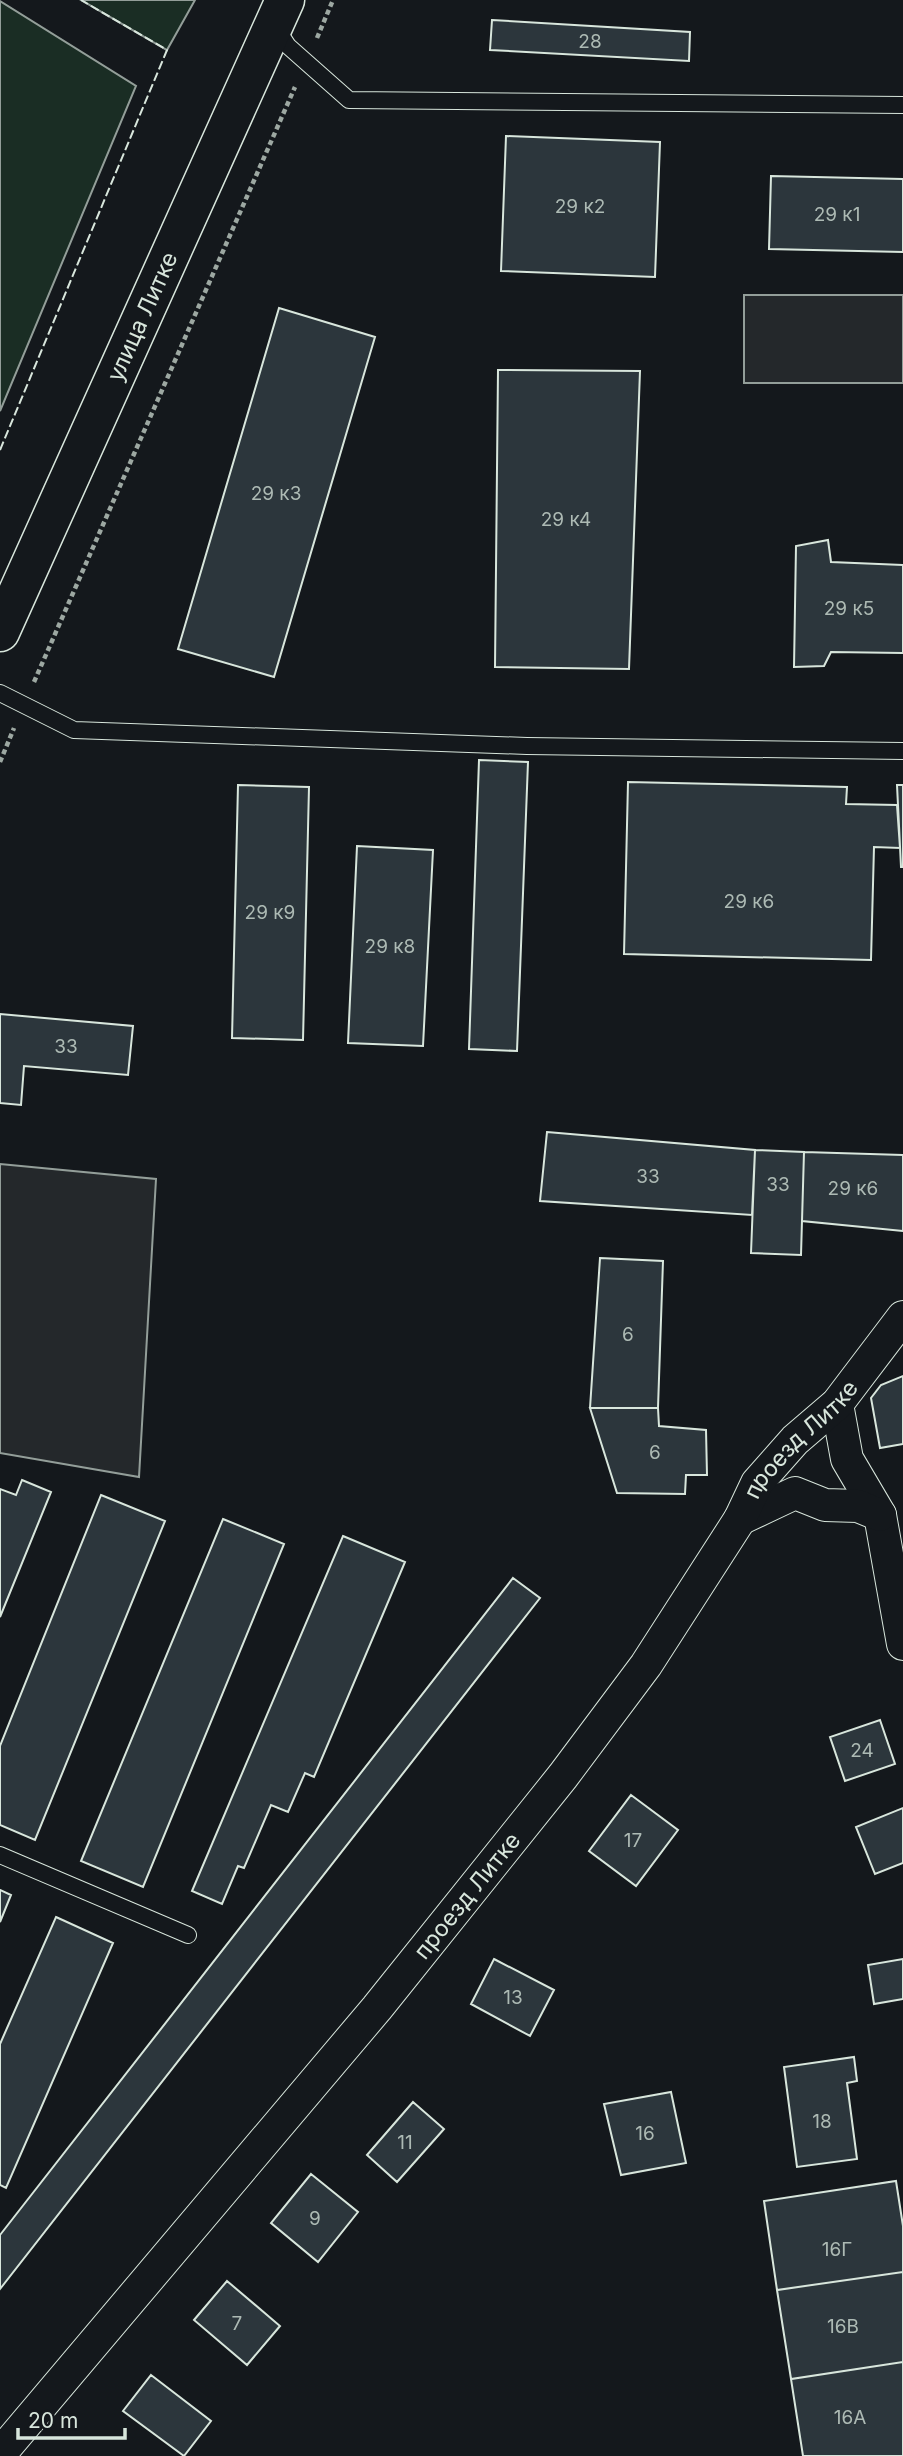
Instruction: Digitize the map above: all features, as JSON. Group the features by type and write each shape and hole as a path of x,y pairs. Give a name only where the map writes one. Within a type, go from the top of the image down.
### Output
{"main road":[{"name":"улица Литке","path":"0,632 280,12"}],"street":[{"name":"проезд Литке","path":"0,2454 377,2008 564,1776 646,1665 740,1519 764,1475 794,1440 837,1404 903,1317"},
{"path":"837,1404 847,1460 880,1515 903,1644"},
{"path":"740,1519 795,1493 825,1505 858,1506 880,1515"}],"lane":[{"path":"280,12 288,46 349,100 903,105"},
{"path":"0,693 74,730 527,746 903,751"},
{"path":"0,1855 188,1935"}],"path":[{"path":"0,762 333,0"}],"green space":[{"path":"81,0 195,0 167,50"},
{"path":"0,1 136,86 0,411"}],"shaded area":[{"path":"744,295 903,295 903,383 744,383"},
{"path":"0,1164 156,1179 139,1477 0,1453"}],"building":[{"path":"492,20 690,32 689,61 490,50"},
{"path":"506,136 660,142 655,277 501,271"},
{"path":"771,176 903,179 903,252 769,249"},
{"path":"279,308 375,337 274,677 178,649"},
{"path":"498,370 640,371 629,669 495,667"},
{"path":"828,540 831,562 903,565 903,653 831,652 824,666 794,667 796,546"},
{"path":"479,760 528,762 517,1051 469,1049"},
{"path":"628,782 847,787 846,804 897,805 900,848 874,847 871,960 624,954"},
{"path":"238,785 309,787 303,1040 232,1038"},
{"path":"897,785 903,785 903,867 901,867"},
{"path":"357,846 433,850 423,1046 348,1043"},
{"path":"0,1014 133,1026 128,1075 24,1066 21,1105 0,1103"},
{"path":"547,1132 755,1150 752,1215 540,1201"},
{"path":"755,1150 804,1152 801,1255 751,1253"},
{"path":"804,1152 903,1155 903,1231 802,1221"},
{"path":"600,1258 663,1261 658,1408 590,1408"},
{"path":"903,1376 903,1444 880,1448 871,1398 881,1385"},
{"path":"590,1408 658,1408 659,1426 706,1430 707,1475 686,1475 685,1494 617,1493"},
{"path":"22,1480 51,1492 0,1617 0,1489 16,1495"},
{"path":"101,1495 165,1521 35,1840 0,1825 0,1746"},
{"path":"223,1519 284,1544 143,1887 81,1861"},
{"path":"343,1536 405,1562 314,1777 305,1773 288,1812 271,1805 244,1868 238,1866 222,1904 192,1891"},
{"path":"513,1578 540,1598 0,2289 0,2235"},
{"path":"880,1720 895,1764 845,1781 830,1737"},
{"path":"631,1795 678,1830 636,1886 589,1851"},
{"path":"903,1808 903,1863 875,1874 856,1827"},
{"path":"0,1890 11,1895 0,1922"},
{"path":"56,1917 113,1943 6,2188 0,2185 0,2044"},
{"path":"494,1959 554,1990 530,2036 471,2004"},
{"path":"903,1959 903,1999 874,2004 868,1965"},
{"path":"854,2057 857,2081 847,2083 857,2159 797,2167 784,2067"},
{"path":"671,2092 686,2163 621,2175 604,2104"},
{"path":"413,2102 444,2129 397,2182 367,2155"},
{"path":"311,2174 358,2212 318,2262 271,2223"},
{"path":"896,2181 903,2226 903,2272 777,2290 764,2201"},
{"path":"903,2272 903,2362 791,2379 777,2290"},
{"path":"227,2281 280,2326 247,2365 194,2320"},
{"path":"903,2362 903,2456 803,2456 791,2379"},
{"path":"151,2375 211,2421 184,2456 123,2411"}],"fence":[{"path":"0,450 167,50 81,0"}]}
